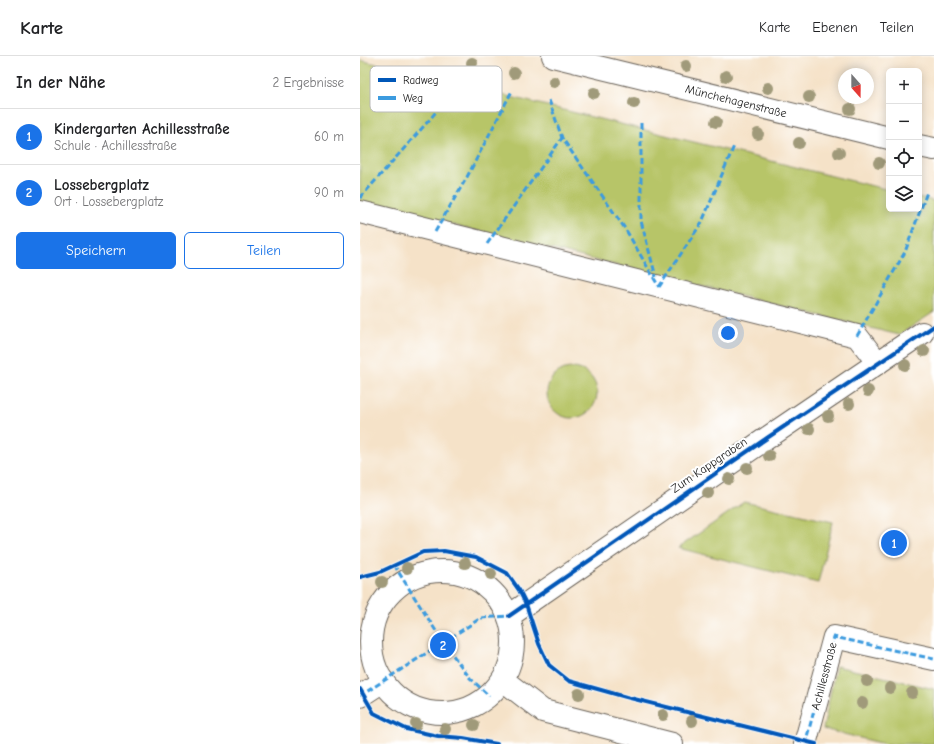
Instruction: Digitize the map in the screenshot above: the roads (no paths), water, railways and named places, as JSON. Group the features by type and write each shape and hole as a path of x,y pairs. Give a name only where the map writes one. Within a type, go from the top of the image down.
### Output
{"street":[{"name":"Münchehagenstraße","path":"553,56 583,60 886,137"},
{"path":"922,147 934,149"},
{"path":"360,212 857,336 878,363"},
{"name":"Zum Kappgraben","path":"509,616 767,438 922,334"},
{"path":"427,571 452,571 476,579 496,594 509,616 514,637 511,660 503,680 489,696 462,711 431,713 402,702 383,681 370,654 365,626 383,601 404,581 427,571"},
{"name":"Achillesstraße","path":"805,744 834,637 934,659"},
{"path":"503,680 543,711 672,744"},
{"path":"360,696 383,681"}],"place":[{"name":"Kindergarten Achillesstraße","path":"894,543"},
{"name":"Lossebergplatz","path":"443,645"}]}
